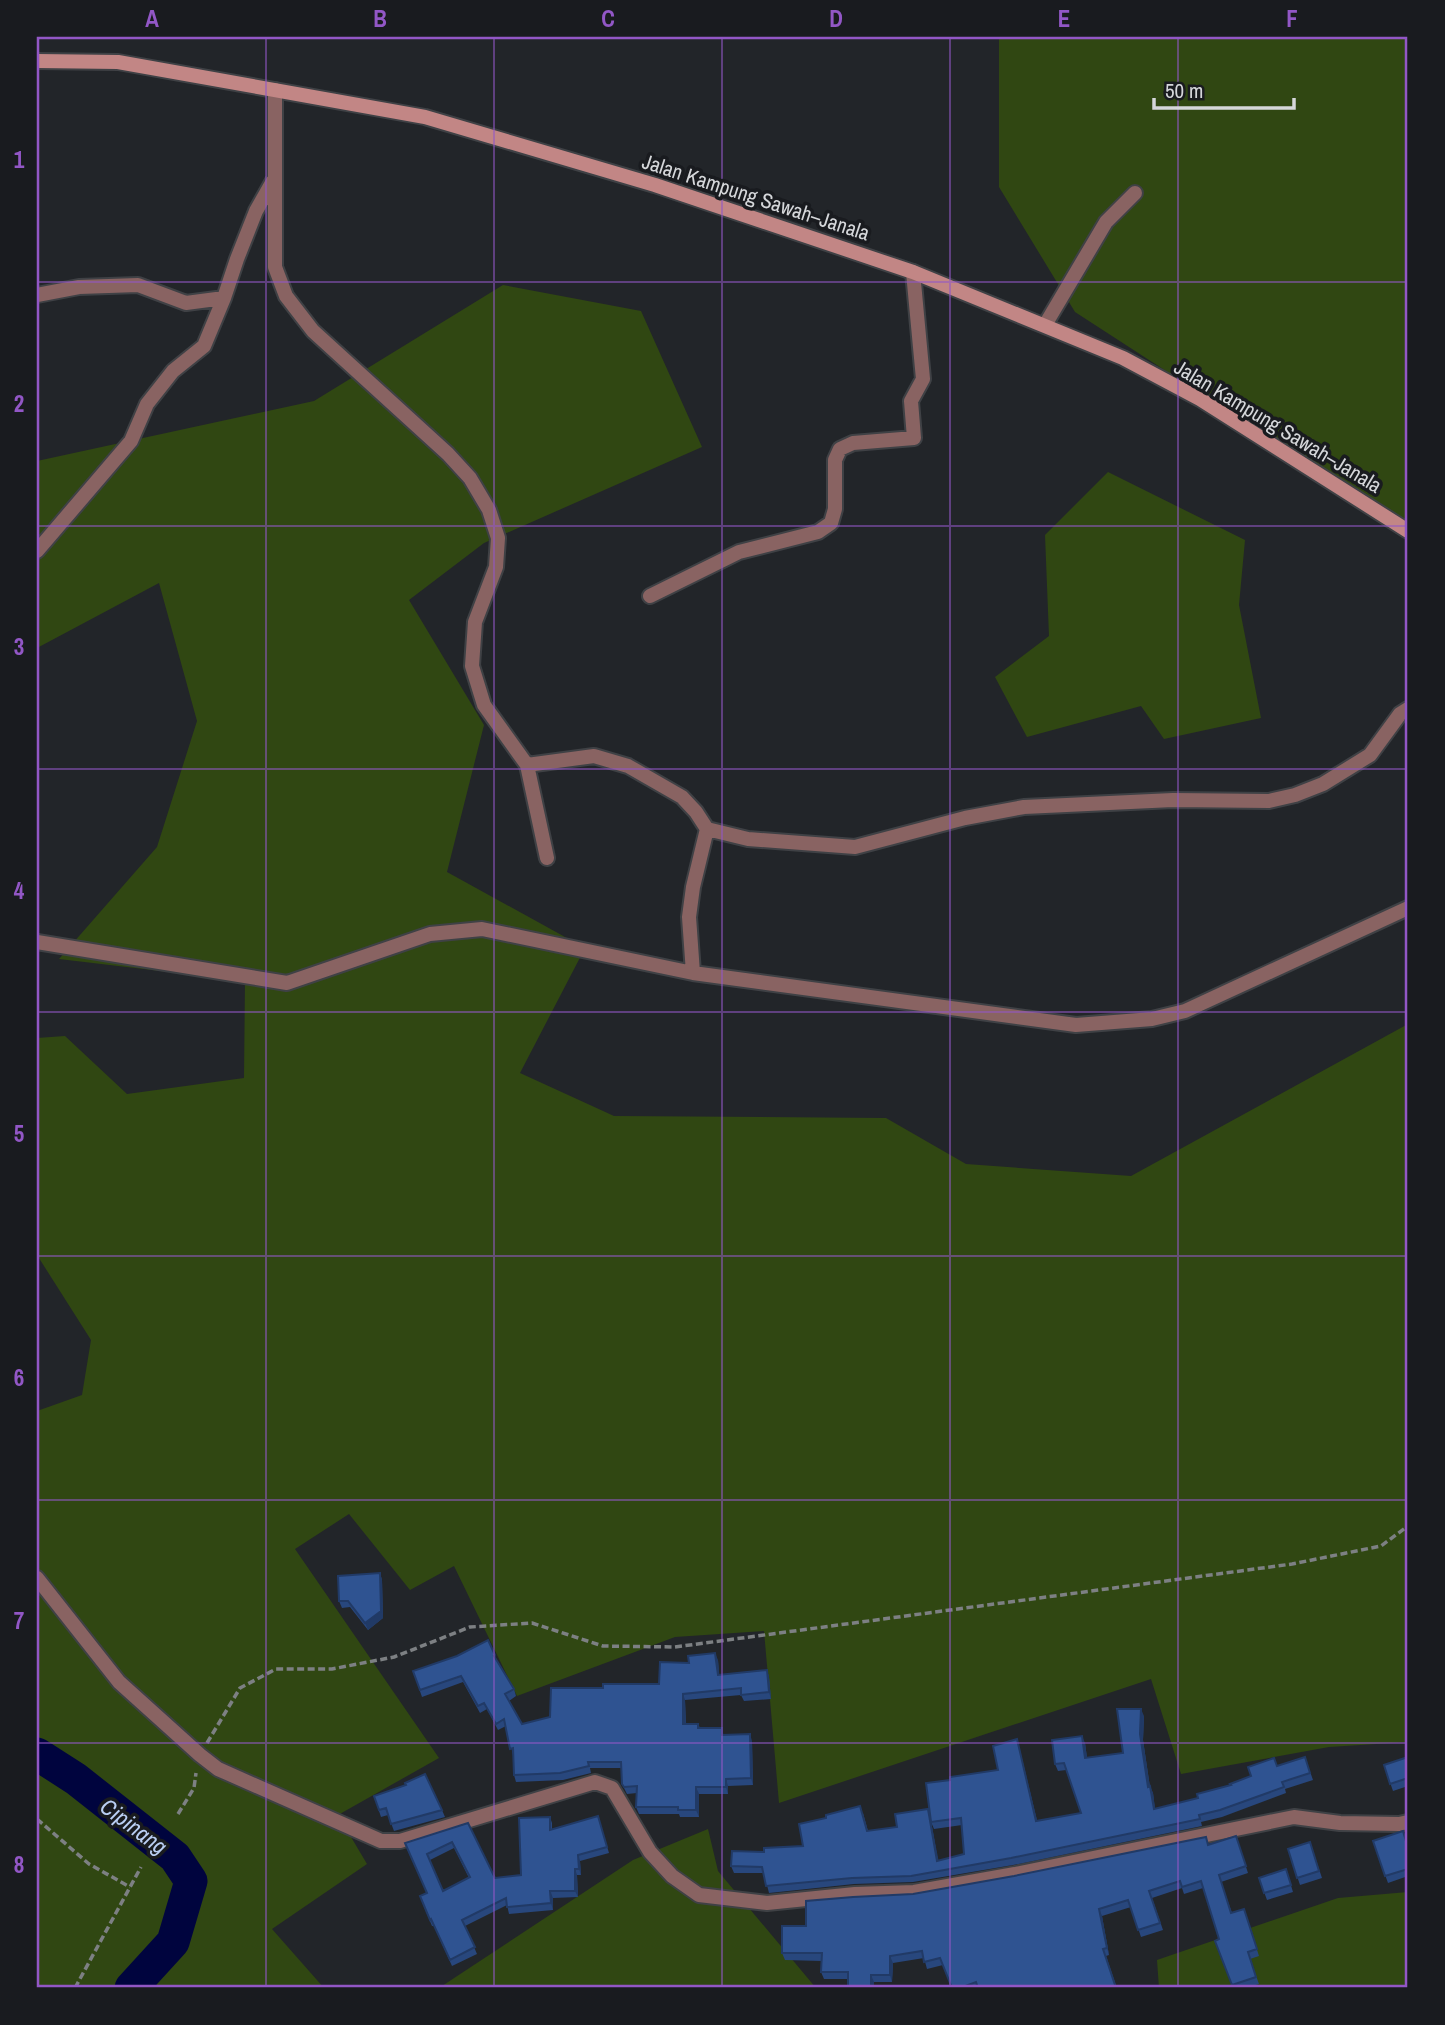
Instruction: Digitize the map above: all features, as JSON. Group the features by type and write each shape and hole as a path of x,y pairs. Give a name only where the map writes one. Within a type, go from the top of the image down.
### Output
{"main road":[{"name":"Jalan Kampung Sawah–Janala","path":"37,61 118,62 425,117 655,185 913,272 1123,358 1200,400 1408,531"}],"street":[{"path":"275,90 275,267 286,296 313,331 448,454 470,478 489,510 498,538 496,567 475,622 472,666 484,705 527,765 547,858"},
{"path":"37,551 131,441 147,404 173,371 204,346 225,298 256,211 275,178"},
{"path":"1045,326 1106,222 1135,193"},
{"path":"650,596 739,552 818,532 831,523 835,509 835,460 840,449 853,443 914,438 911,401 922,379 913,272"},
{"path":"37,295 79,287 138,285 186,303 225,298"},
{"path":"527,765 594,757 628,766 682,797 707,828 748,839 855,847 965,818 1024,807 1173,800 1269,801 1295,795 1323,784 1370,755 1400,714 1408,709"},
{"path":"693,973 690,917 693,887 707,828"},
{"path":"37,942 286,983 430,934 482,929 693,973 1076,1025 1152,1019 1185,1011 1408,908"},
{"path":"37,1578 120,1682 218,1769 381,1841 400,1841 595,1782 612,1788 650,1852 672,1876 699,1895 767,1903 855,1894 914,1892 1294,1817 1339,1823 1408,1822"}],"path":[{"path":"178,1814 194,1788 200,1755 240,1688 276,1669 332,1670 394,1657 470,1627 532,1623 603,1646 675,1647 1292,1564 1381,1546 1408,1526"},
{"path":"37,1819 89,1864 130,1887"},
{"path":"75,1988 141,1867"}],"green space":[{"path":"999,37 1408,37 1408,528 1075,312 999,187"},
{"path":"503,285 641,311 702,447 484,543 409,600 484,725 447,872 585,948 520,1073 614,1116 886,1118 966,1164 1131,1176 1408,1024 1408,1742 1329,1747 1181,1774 1151,1679 779,1803 764,1631 675,1637 517,1696 454,1566 410,1590 349,1514 295,1549 439,1758 338,1815 367,1864 272,1929 324,1988 37,1988 37,1411 82,1395 91,1340 37,1255 37,1038 65,1036 127,1094 244,1078 245,981 59,959 157,847 197,721 159,583 37,648 37,461 314,401"},
{"path":"1108,472 1245,540 1239,605 1261,718 1164,739 1141,706 1027,737 995,677 1049,636 1045,535"},
{"path":"708,1829 718,1871 816,1988 439,1988 633,1860"},
{"path":"1408,1892 1408,1988 1159,1988 1157,1960 1338,1898"}],"building":[{"path":"380,1573 381,1611 365,1623 348,1601 339,1601 338,1576"},
{"path":"488,1640 494,1656 514,1689 505,1694 522,1724 550,1717 551,1688 659,1684 660,1662 689,1663 688,1656 715,1653 718,1675 767,1670 769,1692 741,1695 741,1688 683,1694 683,1724 698,1724 698,1728 722,1728 722,1735 750,1734 751,1778 726,1779 726,1787 696,1787 696,1810 678,1810 678,1807 636,1807 637,1786 624,1787 622,1784 621,1762 588,1762 589,1766 560,1773 514,1775 513,1748 510,1749 504,1719 496,1724 484,1703 478,1706 461,1676 420,1690 413,1671 457,1656"},
{"path":"1117,1709 1141,1709 1140,1734 1154,1809 1198,1798 1197,1794 1231,1785 1251,1776 1248,1767 1274,1758 1277,1766 1305,1757 1310,1773 1282,1782 1284,1787 1199,1815 1200,1819 911,1876 766,1886 762,1867 731,1866 732,1851 764,1852 764,1848 803,1846 799,1824 860,1806 867,1831 897,1827 895,1814 928,1809 937,1861 964,1854 961,1818 931,1822 926,1783 998,1770 993,1746 1017,1739 1036,1821 1081,1813 1064,1763 1055,1764 1052,1740 1082,1736 1085,1758 1123,1753"},
{"path":"1408,1757 1408,1778 1390,1784 1384,1765"},
{"path":"425,1774 442,1810 391,1824 386,1808 379,1810 374,1796 406,1785 405,1783"},
{"path":"598,1816 607,1847 578,1855 579,1869 575,1869 575,1891 550,1891 551,1903 507,1907 506,1898 462,1920 475,1947 450,1960 420,1896 427,1893 405,1843 468,1823 495,1878 521,1875 519,1818 550,1817 550,1830","holes":["452,1842 470,1877 443,1891 427,1854"]},
{"path":"1403,1831 1408,1848 1408,1869 1385,1876 1373,1841"},
{"path":"1236,1836 1246,1866 1219,1875 1231,1913 1244,1909 1257,1949 1248,1952 1256,1977 1232,1985 1215,1941 1219,1939 1201,1881 1182,1887 1180,1881 1149,1891 1160,1923 1138,1930 1128,1900 1099,1909 1107,1948 1103,1949 1116,1988 978,1988 976,1982 952,1988 940,1958 924,1962 922,1951 890,1956 890,1975 871,1975 871,1988 848,1988 848,1972 821,1972 822,1953 782,1953 782,1926 806,1926 806,1901 913,1894 1206,1837 1208,1845"},
{"path":"1310,1842 1319,1871 1297,1878 1288,1849"},
{"path":"1286,1869 1291,1885 1264,1893 1259,1878"}],"waterway":[{"name":"Cipinang","path":"37,1754 76,1779 175,1857 191,1881 173,1942 131,1988"}]}
